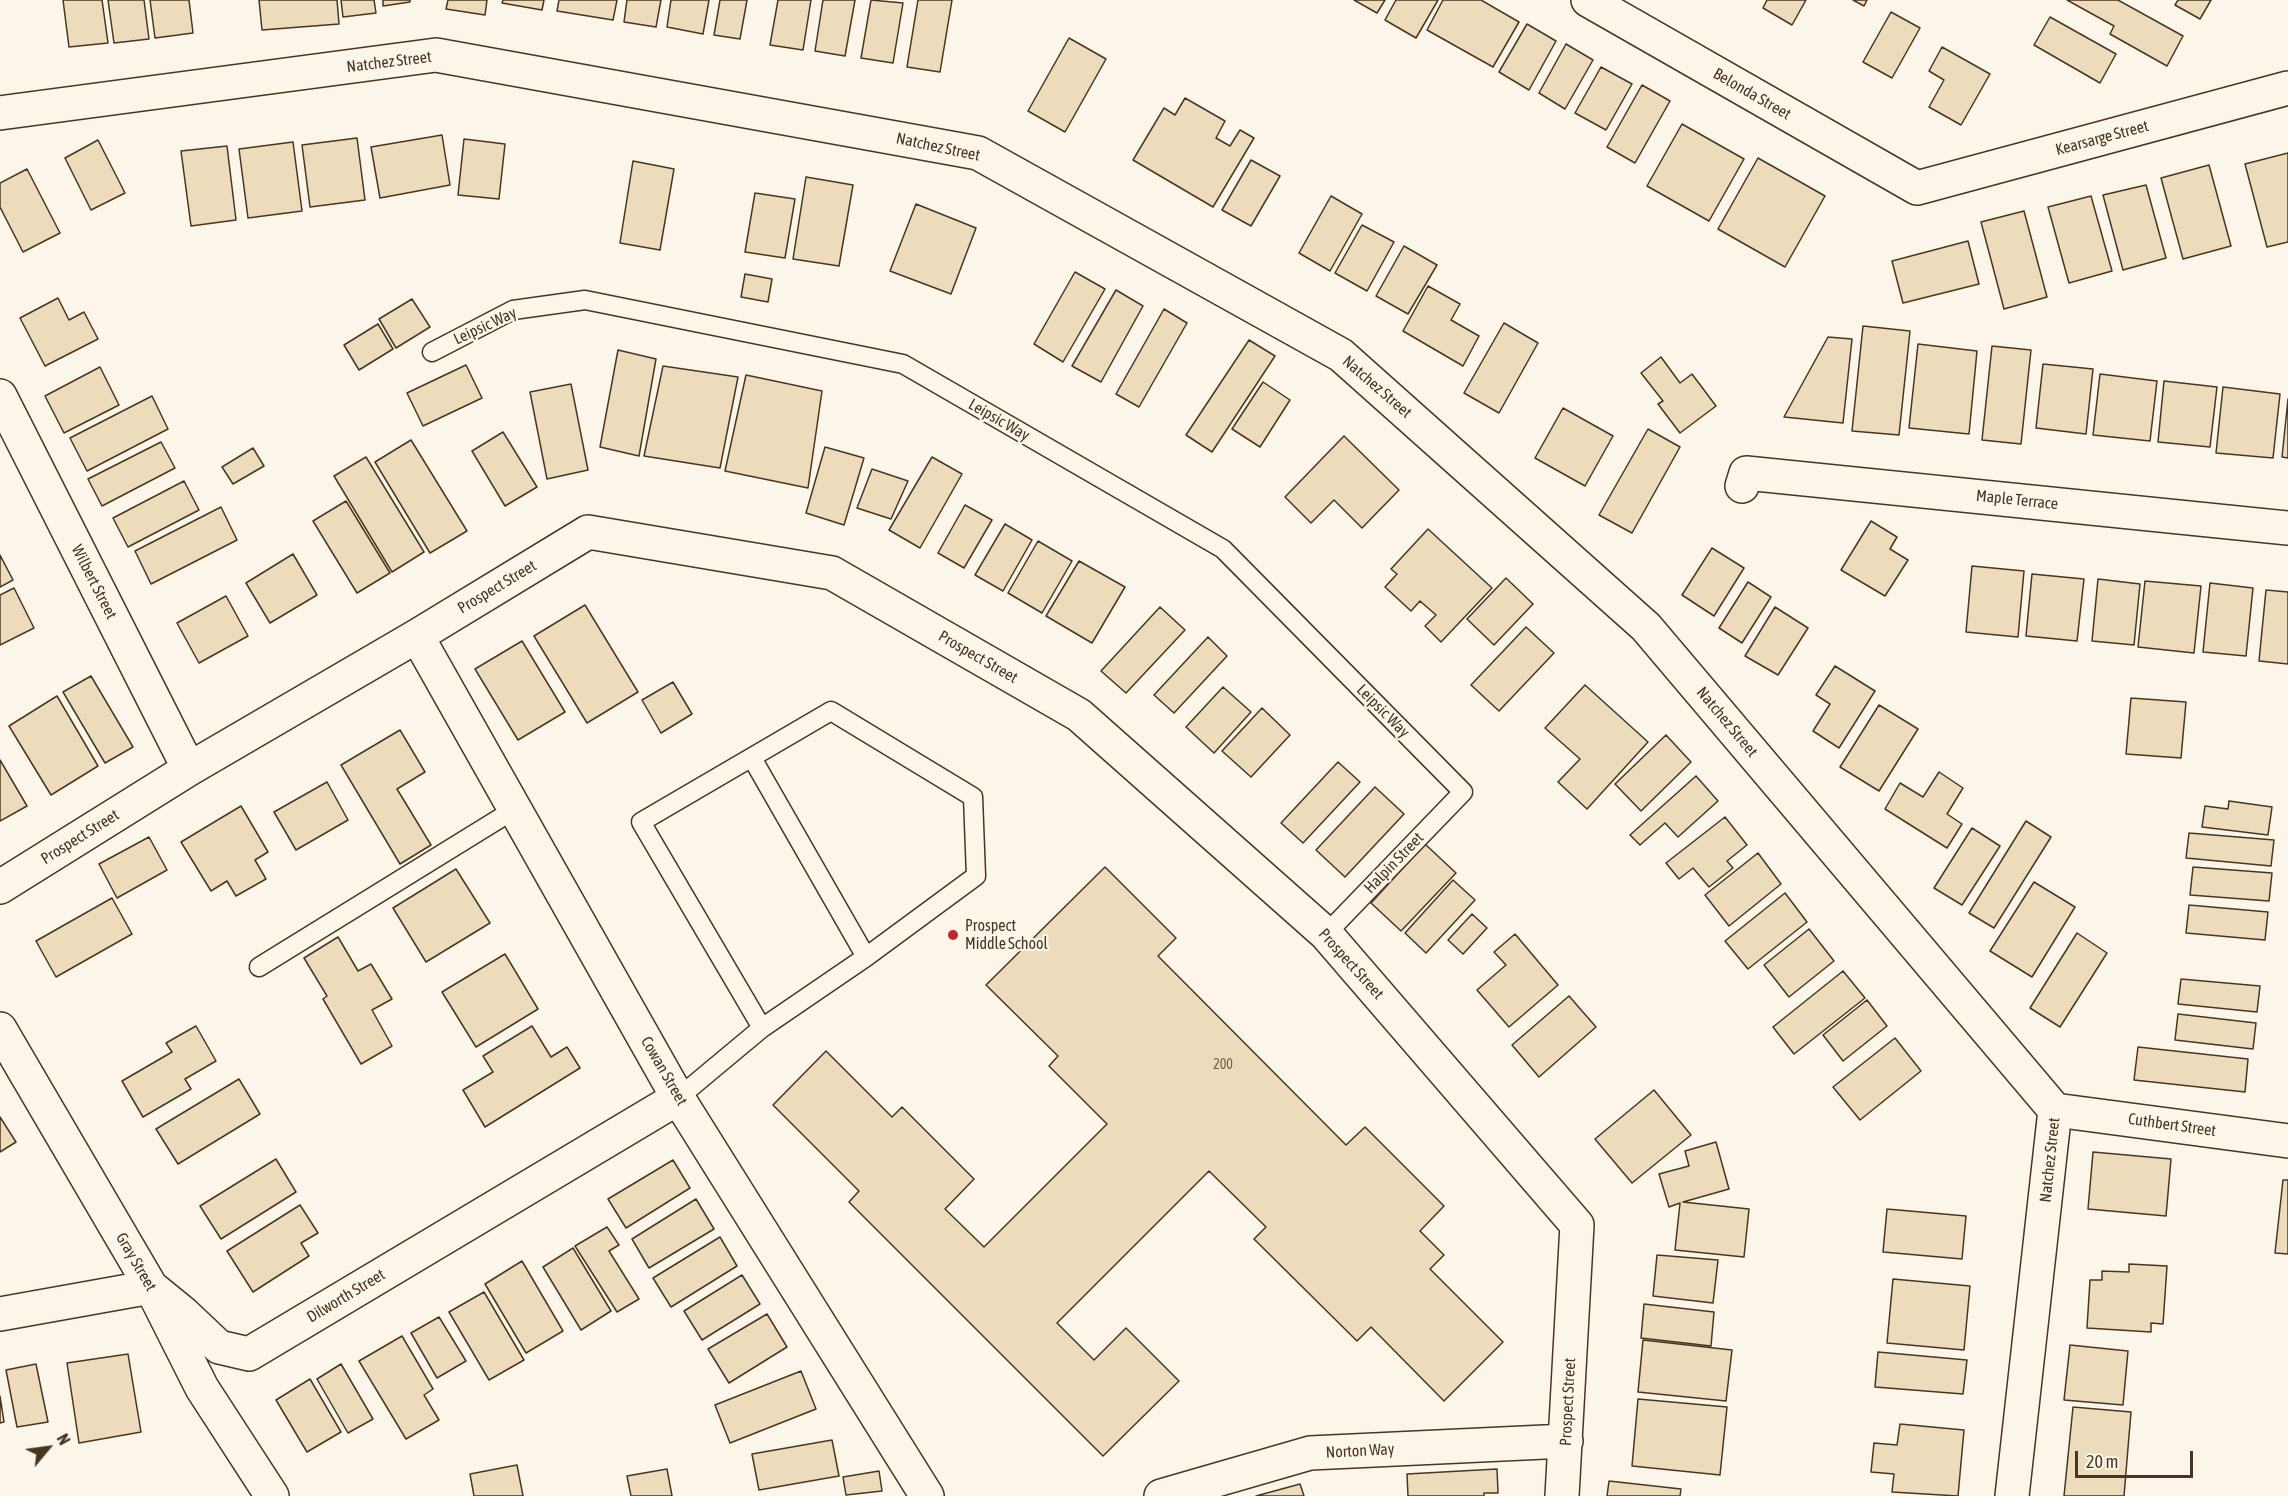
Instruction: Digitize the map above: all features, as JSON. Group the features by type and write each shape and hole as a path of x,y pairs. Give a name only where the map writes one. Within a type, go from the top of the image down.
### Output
{"street":[{"name":"Belonda Street","path":"1588,0 1917,188"},
{"name":"Natchez Street","path":"0,113 436,55 978,153 1341,355 1646,627 2055,1110 2012,1496"},
{"name":"Kearsarge Street","path":"1917,188 2288,88"},
{"name":"Wilbert Street","path":"0,396 189,769"},
{"name":"Maple Terrace","path":"1744,479 2288,528"},
{"name":"Prospect Street","path":"0,887 189,769 417,636 588,532 832,573 1079,715 1326,934 1577,1225 1562,1496"},
{"name":"Cowan Street","path":"417,636 678,1098 927,1496"},
{"name":"Gray Street","path":"0,1029 151,1287 202,1388 272,1496"},
{"name":"Dilworth Street","path":"151,1287 219,1347 249,1354 678,1098"},
{"name":"Cuthbert Street","path":"2055,1110 2288,1141"},
{"path":"0,1314 151,1287"},
{"name":"Norton Way","path":"1161,1496 1310,1453 1566,1441"}],"lane":[{"name":"Leipsic Way","path":"432,352 513,310 585,300 903,364 1223,549 1463,792"},
{"path":"678,1098 762,1028 866,957 976,876 973,797 831,711 641,822 762,1028"},
{"path":"752,758 866,957"},
{"name":"Halpin Street","path":"1326,934 1463,792"},
{"path":"259,968 515,809"}],"building":[{"path":"63,0 102,0 108,43 69,47"},
{"path":"108,0 144,0 149,39 114,43"},
{"path":"150,0 189,0 193,33 155,38"},
{"path":"259,0 337,0 339,24 262,30"},
{"path":"341,0 374,0 376,13 343,17"},
{"path":"383,0 410,0 410,2 383,6"},
{"path":"448,0 487,0 485,15 446,9"},
{"path":"503,0 544,0 542,10 502,3"},
{"path":"559,0 617,0 613,20 557,11"},
{"path":"627,0 661,0 656,27 624,22"},
{"path":"671,0 709,0 703,34 667,27"},
{"path":"720,0 747,0 740,39 714,35"},
{"path":"778,0 811,0 803,50 770,45"},
{"path":"823,0 855,0 845,56 815,51"},
{"path":"871,0 903,3 893,63 861,58"},
{"path":"918,0 952,0 940,72 907,67"},
{"path":"1354,0 1385,0 1377,13"},
{"path":"1396,0 1438,0 1416,38 1385,20"},
{"path":"1443,0 1481,0 1519,22 1493,67 1427,30"},
{"path":"1767,0 1806,0 1792,25 1763,8"},
{"path":"1853,0 1867,0 1864,6"},
{"path":"2067,0 2118,0 2183,36 2167,66 2110,34 2114,26"},
{"path":"2178,0 2211,0 2200,19 2175,5"},
{"path":"1891,12 1920,28 1892,78 1863,62"},
{"path":"2050,17 2116,54 2100,83 2034,45"},
{"path":"1527,24 1556,41 1529,90 1499,72"},
{"path":"1069,38 1106,59 1065,132 1028,111"},
{"path":"1566,44 1593,60 1565,109 1539,93"},
{"path":"1942,47 1990,74 1961,125 1929,107 1944,80 1929,71"},
{"path":"1601,67 1632,84 1606,130 1575,113"},
{"path":"1642,85 1670,101 1635,163 1607,147"},
{"path":"1185,98 1225,121 1216,138 1230,146 1240,130 1254,138 1213,207 1133,160 1164,108 1175,115"},
{"path":"1682,124 1744,159 1709,221 1647,186"},
{"path":"442,135 450,185 380,198 371,147"},
{"path":"357,138 365,200 310,207 302,145"},
{"path":"464,139 505,144 499,199 458,195"},
{"path":"98,140 125,193 91,210 65,158"},
{"path":"293,142 302,211 248,218 239,149"},
{"path":"227,146 236,220 191,226 181,151"},
{"path":"2288,153 2288,242 2267,247 2245,164"},
{"path":"1758,158 1825,196 1785,267 1718,229"},
{"path":"1251,160 1280,176 1251,226 1222,210"},
{"path":"633,161 674,169 660,250 620,243"},
{"path":"2209,165 2231,246 2183,259 2161,178"},
{"path":"27,169 60,233 23,252 0,207 0,183"},
{"path":"806,177 853,185 839,266 793,259"},
{"path":"2146,185 2166,258 2123,270 2103,195"},
{"path":"755,193 795,199 785,258 745,252"},
{"path":"1331,196 1362,214 1330,271 1299,253"},
{"path":"2091,196 2112,271 2069,283 2048,207"},
{"path":"916,204 976,228 951,294 890,271"},
{"path":"2024,211 2047,297 2004,309 1981,222"},
{"path":"1362,225 1394,242 1367,291 1335,273"},
{"path":"1968,241 1979,284 1903,303 1892,261"},
{"path":"1404,246 1437,265 1408,314 1376,296"},
{"path":"1075,272 1105,289 1063,362 1034,344"},
{"path":"745,274 772,279 768,302 741,297"},
{"path":"1428,286 1460,304 1451,320 1479,336 1463,366 1403,331"},
{"path":"1116,290 1143,306 1101,382 1072,366"},
{"path":"58,298 69,320 84,312 98,339 45,366 20,318"},
{"path":"412,299 430,327 396,348 379,319"},
{"path":"1164,309 1187,323 1139,407 1116,394"},
{"path":"1504,323 1538,343 1499,413 1464,393"},
{"path":"378,324 393,349 359,370 344,345"},
{"path":"1863,326 1910,331 1899,435 1852,431"},
{"path":"1828,337 1852,339 1843,423 1784,417"},
{"path":"1249,340 1275,356 1212,452 1186,435"},
{"path":"1918,344 1977,351 1969,434 1909,428"},
{"path":"1992,346 2031,350 2021,444 1982,440"},
{"path":"618,350 656,359 639,456 600,447"},
{"path":"1661,357 1680,383 1692,374 1716,406 1680,433 1658,404 1663,401 1641,373"},
{"path":"2043,364 2093,369 2086,434 2036,428"},
{"path":"466,365 482,398 423,426 407,393"},
{"path":"663,366 738,377 720,468 644,456"},
{"path":"100,367 119,405 64,433 45,396"},
{"path":"2100,374 2157,381 2150,441 2093,435"},
{"path":"746,375 822,391 808,488 725,471"},
{"path":"2164,381 2217,387 2210,447 2158,442"},
{"path":"1263,382 1290,400 1260,447 1232,429"},
{"path":"571,384 588,470 547,479 530,392"},
{"path":"2223,387 2280,394 2273,458 2216,453"},
{"path":"152,396 168,429 87,471 70,438"},
{"path":"2288,399 2288,458 2282,457"},
{"path":"1563,408 1613,436 1585,486 1535,458"},
{"path":"1648,429 1680,447 1632,533 1599,515"},
{"path":"503,432 537,487 505,506 472,451"},
{"path":"1344,436 1399,490 1362,528 1334,500 1311,523 1285,497"},
{"path":"411,440 467,531 430,553 375,462"},
{"path":"161,442 175,468 102,506 88,479"},
{"path":"825,447 864,458 844,525 806,513"},
{"path":"253,448 264,466 233,484 222,467"},
{"path":"366,457 424,552 392,572 334,476"},
{"path":"932,457 962,474 920,548 889,530"},
{"path":"872,469 908,481 891,519 857,508"},
{"path":"184,481 199,510 128,547 113,518"},
{"path":"346,501 390,573 357,593 313,521"},
{"path":"965,505 992,520 964,568 938,553"},
{"path":"221,507 237,540 151,584 135,551"},
{"path":"1871,521 1897,537 1890,549 1908,560 1885,596 1841,570"},
{"path":"1005,524 1032,540 1003,591 975,575"},
{"path":"1428,529 1492,588 1441,642 1425,626 1436,615 1420,601 1411,611 1385,587 1397,574 1391,569"},
{"path":"1038,541 1072,561 1042,613 1008,593"},
{"path":"1712,548 1744,568 1714,616 1682,595"},
{"path":"293,554 317,595 270,623 246,583"},
{"path":"0,555 13,580 0,587"},
{"path":"1079,561 1125,587 1092,643 1046,616"},
{"path":"1972,566 2024,571 2018,637 1966,632"},
{"path":"2032,574 2084,579 2077,641 2026,636"},
{"path":"1506,578 1533,604 1494,645 1467,619"},
{"path":"2098,579 2140,584 2134,645 2092,641"},
{"path":"2145,581 2201,586 2194,653 2138,647"},
{"path":"1748,582 1771,597 1742,643 1719,628"},
{"path":"2210,583 2253,588 2246,656 2203,652"},
{"path":"14,588 34,628 0,645 0,595"},
{"path":"2266,590 2288,592 2288,664 2259,661"},
{"path":"226,596 248,636 199,663 177,623"},
{"path":"585,605 638,692 587,723 534,636"},
{"path":"1160,607 1185,630 1126,693 1101,671"},
{"path":"1775,607 1808,628 1778,675 1745,656"},
{"path":"1526,627 1554,653 1499,711 1471,685"},
{"path":"1208,637 1227,656 1174,713 1154,695"},
{"path":"522,641 565,712 518,740 475,669"},
{"path":"1835,666 1875,691 1839,748 1813,731 1830,704 1816,695"},
{"path":"91,676 133,747 105,763 63,692"},
{"path":"673,682 692,714 661,733 642,700"},
{"path":"1585,685 1648,742 1587,809 1558,782 1580,759 1545,728"},
{"path":"1223,687 1251,712 1214,753 1186,727"},
{"path":"57,696 98,766 51,795 9,726"},
{"path":"2131,698 2186,702 2181,758 2126,754"},
{"path":"1879,705 1918,729 1879,791 1840,767"},
{"path":"1262,708 1290,735 1251,777 1222,751"},
{"path":"400,730 425,772 397,789 431,845 400,864 341,765"},
{"path":"1666,735 1691,762 1641,811 1615,784"},
{"path":"0,760 27,806 0,821"},
{"path":"1338,762 1360,782 1303,843 1281,823"},
{"path":"1939,772 1963,788 1947,814 1962,824 1947,848 1885,809 1900,783 1923,797"},
{"path":"1696,776 1718,801 1678,837 1665,823 1640,845 1630,835"},
{"path":"327,782 348,820 296,850 274,812"},
{"path":"1375,787 1404,814 1345,877 1316,850"},
{"path":"2229,801 2272,807 2268,835 2202,827 2205,806 2228,809"},
{"path":"241,806 268,852 255,860 266,879 236,896 227,881 211,891 181,842"},
{"path":"1725,817 1747,845 1727,861 1733,868 1709,887 1693,868 1679,879 1666,863"},
{"path":"2026,821 2051,837 1994,928 1969,913"},
{"path":"1972,828 2000,846 1962,905 1934,888"},
{"path":"2189,833 2274,840 2271,866 2186,858"},
{"path":"149,837 167,870 117,898 99,864"},
{"path":"1425,844 1456,873 1401,931 1371,903"},
{"path":"1758,853 1781,884 1729,926 1705,895"},
{"path":"1105,867 1176,938 1158,956 1346,1145 1365,1127 1444,1206 1420,1231 1444,1255 1430,1269 1503,1342 1444,1401 1371,1327 1357,1341 1254,1239 1266,1227 1209,1171 1057,1323 1094,1360 1126,1328 1179,1381 1103,1456 849,1202 859,1191 773,1105 826,1051 892,1117 902,1107 974,1179 945,1209 984,1247 1107,1124 1049,1066 1058,1056 986,985"},
{"path":"2193,867 2272,873 2269,901 2190,895"},
{"path":"456,869 490,923 426,962 393,908"},
{"path":"1453,880 1475,900 1426,953 1405,933"},
{"path":"2034,882 2075,907 2032,977 1990,951"},
{"path":"1785,893 1807,922 1748,969 1725,941"},
{"path":"112,898 132,934 56,977 36,941"},
{"path":"2189,905 2268,912 2265,940 2186,933"},
{"path":"1472,914 1487,928 1463,954 1448,940"},
{"path":"1809,929 1834,961 1789,997 1764,965"},
{"path":"2077,933 2107,953 2060,1027 2030,1008"},
{"path":"1515,934 1558,985 1509,1027 1477,990 1506,965 1494,952"},
{"path":"338,937 358,971 371,964 392,999 372,1010 392,1046 361,1064 323,999 327,996 304,958"},
{"path":"505,954 538,1009 476,1047 442,992"},
{"path":"1843,971 1865,998 1794,1054 1773,1027"},
{"path":"2181,979 2260,986 2257,1012 2178,1004"},
{"path":"1569,996 1596,1027 1539,1077 1512,1045"},
{"path":"1867,1000 1887,1026 1843,1061 1823,1035"},
{"path":"2178,1014 2256,1023 2253,1049 2175,1040"},
{"path":"196,1026 216,1061 185,1079 191,1089 143,1117 122,1081 172,1052 166,1043"},
{"path":"532,1026 551,1057 567,1047 580,1068 485,1127 463,1090 493,1072 483,1056"},
{"path":"1895,1038 1921,1071 1860,1120 1833,1087"},
{"path":"2138,1047 2248,1059 2245,1092 2134,1080"},
{"path":"239,1079 260,1114 178,1164 156,1129"},
{"path":"1654,1090 1691,1135 1632,1183 1595,1139"},
{"path":"0,1117 16,1142 0,1152"},
{"path":"1716,1142 1729,1189 1683,1202 1749,1209 1744,1257 1675,1250 1680,1203 1669,1207 1659,1174 1689,1166 1685,1151"},
{"path":"2093,1152 2171,1159 2166,1216 2088,1209"},
{"path":"276,1159 296,1192 221,1239 200,1206"},
{"path":"673,1160 690,1188 626,1228 608,1199"},
{"path":"2283,1180 2288,1180 2288,1254 2275,1253"},
{"path":"696,1199 714,1229 649,1268 632,1239"},
{"path":"300,1205 318,1233 301,1243 309,1256 253,1292 227,1251"},
{"path":"1887,1209 1966,1216 1962,1259 1883,1252"},
{"path":"607,1227 619,1245 609,1251 639,1299 617,1312 575,1246"},
{"path":"720,1237 737,1266 671,1307 653,1278"},
{"path":"573,1248 611,1311 581,1330 543,1267"},
{"path":"1657,1255 1718,1260 1713,1303 1653,1296"},
{"path":"522,1261 563,1331 526,1353 485,1284"},
{"path":"2129,1264 2167,1266 2163,1324 2151,1323 2151,1332 2087,1328 2090,1280 2102,1280 2102,1271 2129,1272"},
{"path":"742,1275 760,1304 702,1340 684,1311"},
{"path":"1893,1279 1970,1286 1964,1350 1887,1343"},
{"path":"484,1292 524,1360 489,1380 449,1312"},
{"path":"1644,1304 1714,1312 1711,1346 1641,1338"},
{"path":"767,1314 787,1347 729,1383 708,1349"},
{"path":"439,1317 466,1361 437,1378 411,1333"},
{"path":"402,1336 433,1389 424,1395 439,1420 406,1439 359,1361"},
{"path":"1643,1340 1732,1350 1726,1401 1638,1392"},
{"path":"2070,1345 2128,1351 2123,1405 2064,1400"},
{"path":"1878,1352 1967,1360 1963,1394 1875,1387"},
{"path":"128,1354 141,1432 79,1443 67,1363"},
{"path":"36,1364 48,1422 17,1427 6,1370"},
{"path":"341,1364 373,1419 348,1433 317,1379"},
{"path":"801,1371 816,1409 730,1443 715,1405"},
{"path":"310,1379 341,1432 307,1452 276,1400"},
{"path":"0,1396 4,1422 0,1423"},
{"path":"1638,1399 1727,1407 1720,1475 1632,1466"},
{"path":"2073,1407 2131,1412 2124,1496 2064,1496"},
{"path":"1900,1424 1964,1430 1958,1496 1892,1492 1894,1474 1871,1472 1874,1443 1897,1445"},
{"path":"832,1440 839,1476 759,1490 752,1454"},
{"path":"517,1465 523,1496 474,1496 470,1474"},
{"path":"667,1469 672,1496 631,1496 627,1476"},
{"path":"1497,1469 1498,1493 1484,1493 1484,1496 1408,1496 1407,1474"},
{"path":"879,1471 882,1491 846,1495 843,1477"},
{"path":"1609,1481 1681,1489 1680,1496 1607,1496"},
{"path":"1300,1484 1304,1496 1256,1496"}],"place":[{"name":"Prospect Middle School","path":"953,935"}]}
